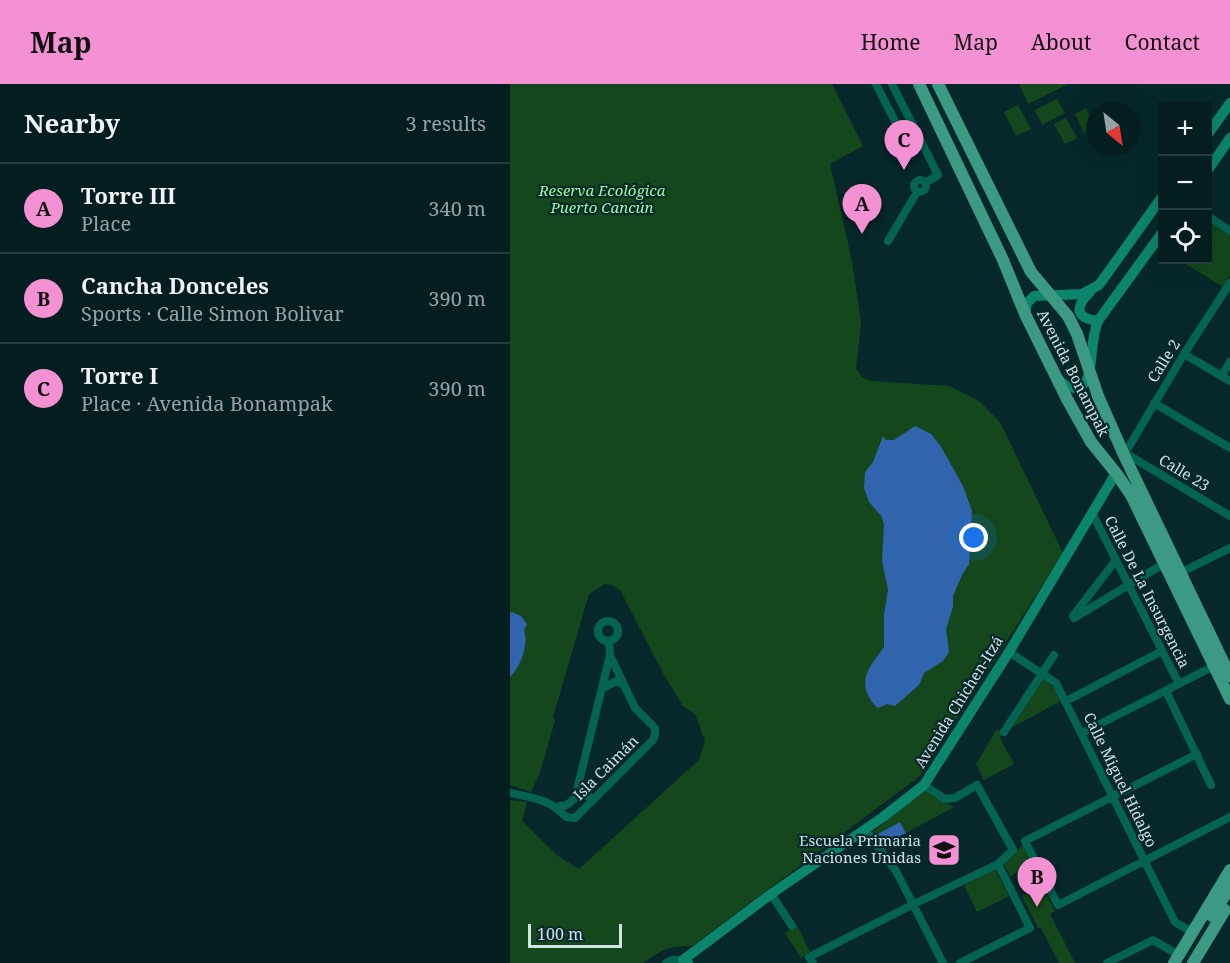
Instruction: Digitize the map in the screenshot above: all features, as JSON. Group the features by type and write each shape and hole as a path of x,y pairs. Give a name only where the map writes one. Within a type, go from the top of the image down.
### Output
{"main road":[{"name":"Avenida Bonampak","path":"919,84 1012,280 1025,314 1090,442 1116,473 1134,501 1230,699"},
{"name":"Avenida Bonampak","path":"938,84 1031,272 1068,316 1077,334 1098,396 1230,676"},
{"path":"1012,280 1019,286 1026,285 1031,279 1031,272"},
{"path":"1179,960 1192,932 1230,870"},
{"path":"1179,960 1230,886"},
{"path":"1192,963 1230,902"},
{"path":"1200,963 1230,913"}],"street":[{"path":"876,84 906,143"},
{"path":"888,241 917,192 924,191 925,183 938,176 892,84"},
{"path":"1212,128 1230,103"},
{"path":"1212,164 1230,138"},
{"path":"1098,321 1084,317 1079,307 1082,300 1099,285 1158,203"},
{"path":"1212,219 1230,231"},
{"path":"1056,375 1065,386 1073,389 1083,385 1090,372 1091,353 1098,321 1158,238"},
{"name":"Calle 2","path":"1124,454 1184,354 1230,284"},
{"path":"1025,314 1025,307 1031,298 1038,295 1071,296 1091,291"},
{"path":"1184,354 1230,381"},
{"path":"1222,375 1230,362"},
{"path":"1154,403 1230,448"},
{"name":"Calle 23","path":"1124,454 1230,516"},
{"name":"Avenida Chichen-Itzá","path":"685,961 771,894 924,785 1009,651 1116,473"},
{"name":"Calle De La Insurgencia","path":"1092,513 1179,684"},
{"path":"1180,573 1230,548"},
{"path":"1116,560 1073,616 1074,618 1165,563"},
{"name":"Isla Caimán","path":"556,807 572,802 575,798 610,655 609,641"},
{"name":"Calle Miguel Hidalgo","path":"1009,651 1056,683 1175,922 1192,932"},
{"path":"1066,701 1162,651"},
{"name":"Isla Caimán","path":"510,792 541,800 556,807 571,819 578,815 653,740 655,728 651,722 638,713 610,655"},
{"path":"1004,732 1054,655"},
{"path":"1082,733 1214,666"},
{"path":"602,689 616,681 624,685"},
{"path":"1166,691 1211,785"},
{"path":"1197,754 1025,841 1058,905 1230,818"},
{"path":"579,784 585,795 594,799"},
{"path":"811,960 914,904 998,864 1013,850 977,785 956,798 945,799 924,785"},
{"path":"865,829 896,872 943,963"},
{"path":"960,963 1030,928 998,864"},
{"path":"771,894 792,926"},
{"path":"1107,963 1153,940 1179,960"},
{"path":"666,963 672,960 685,961"}],"green space":[{"name":"Reserva Ecológica Puerto Cancún","path":"510,84 832,84 863,146 830,164 852,261 861,322 856,369 862,377 871,381 949,386 979,401 1000,422 1063,553 920,776 692,946 666,949 643,963 510,963 510,800 527,802 522,821 558,856 579,869 699,760 705,741 695,714 683,706 663,673 620,590 605,584 589,594 553,717 555,721 540,772 531,792 510,785"},
{"path":"1019,84 1068,84 1028,104"},
{"path":"1057,99 1065,113 1042,125 1035,110"},
{"path":"1018,105 1031,129 1016,136 1004,112"},
{"path":"1086,108 1086,132 1084,133 1075,114"},
{"path":"1066,118 1077,138 1065,144 1054,124"},
{"path":"1212,224 1230,236 1230,275 1223,287 1186,264 1212,264"},
{"path":"1042,678 1053,687 1061,701 1007,730"},
{"path":"997,729 1002,734 1000,738 1014,764 984,780 976,764"},
{"path":"924,790 954,807 906,833 900,822 876,835 873,832"},
{"path":"1023,845 1033,864 1010,876 1004,864"},
{"path":"995,869 1009,896 977,912 964,885"},
{"path":"1042,886 1055,911 1050,914 1075,963 1059,963 1022,896"},
{"path":"797,925 810,952 801,958 785,933"}],"water":[{"path":"915,426 931,434 940,445 963,486 972,511 969,564 953,596 953,607 946,629 949,652 943,661 924,673 919,685 895,706 887,704 878,708 869,697 865,683 868,671 884,647 884,614 888,590 882,561 884,525 882,517 869,502 864,488 865,472 873,462 883,436 886,440 894,440"},
{"path":"510,613 521,616 527,624 524,630 523,655 518,667 510,677"},
{"path":"900,822 906,833 882,846 876,835"}],"place":[{"name":"Torre I","path":"904,170"},
{"name":"Torre III","path":"862,234"},
{"name":"Escuela Primaria Naciones Unidas","path":"944,850"},
{"name":"Cancha Donceles","path":"1037,907"}]}
